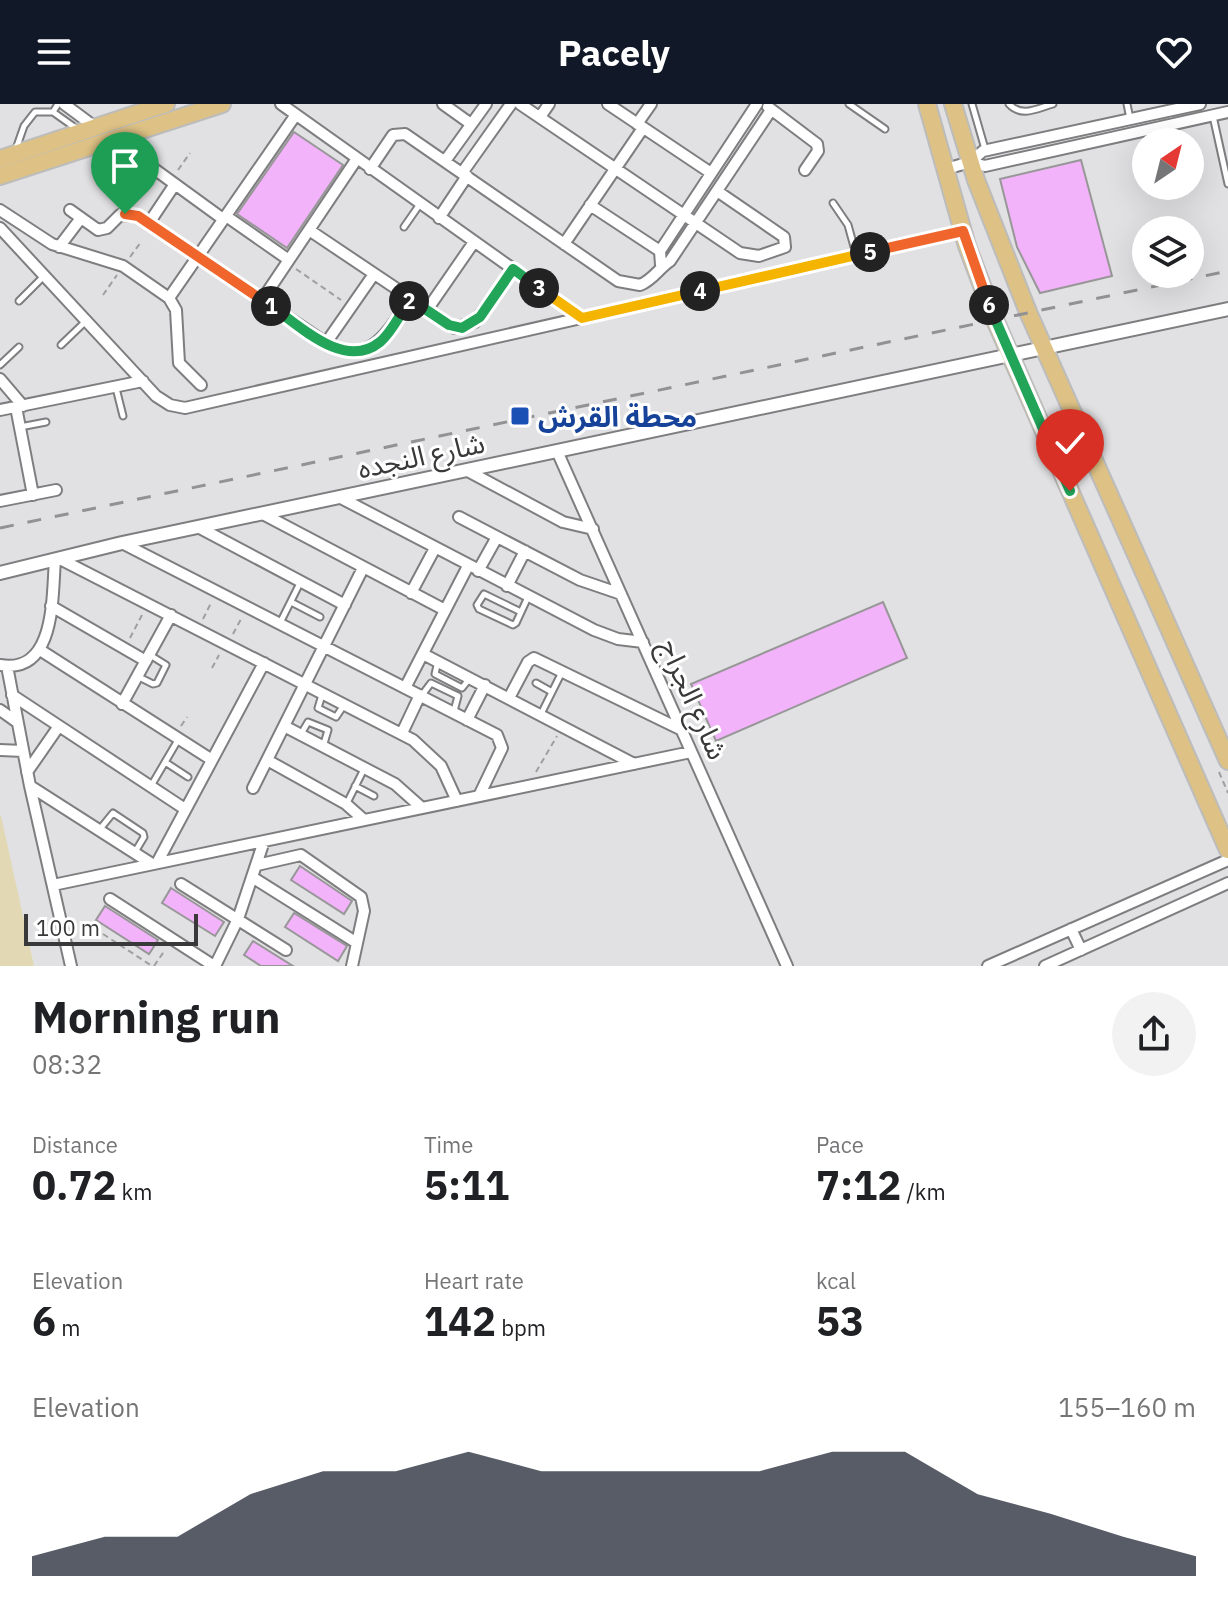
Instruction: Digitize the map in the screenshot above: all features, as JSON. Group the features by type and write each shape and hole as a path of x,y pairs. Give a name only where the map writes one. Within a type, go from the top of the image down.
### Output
{"main road":[{"path":"7,156 166,104"},
{"path":"0,176 222,104"},
{"path":"927,104 965,239 995,320 1228,850"},
{"path":"953,104 976,180 1044,349 1222,763"},
{"path":"965,239 973,229 960,185 964,179 976,180"}],"street":[{"path":"61,104 88,130"},
{"path":"281,104 582,318"},
{"path":"443,104 471,124"},
{"path":"445,161 486,104"},
{"path":"439,218 511,104"},
{"path":"520,104 744,255 759,256 784,249 786,238 717,191"},
{"path":"540,117 549,104"},
{"path":"564,244 615,168 651,104"},
{"path":"970,162 986,150 1200,104"},
{"path":"613,105 711,173"},
{"path":"765,106 817,144 818,151 805,170"},
{"path":"661,265 660,251 711,173 765,106"},
{"path":"370,169 391,138 399,133 405,134 625,284 647,282 661,265 670,261 696,223 765,106"},
{"path":"946,169 970,162 985,166 1228,112"},
{"path":"169,298 295,116"},
{"path":"113,139 288,262"},
{"path":"262,300 356,160"},
{"path":"149,223 173,183"},
{"path":"590,205 660,251"},
{"path":"0,210 37,237 59,247 123,266 169,298 176,310 179,363 201,385"},
{"path":"70,210 101,230 125,214 134,214 326,343 351,351 376,344 410,299"},
{"path":"59,247 81,218"},
{"path":"309,230 449,325 469,326 480,317 513,269"},
{"path":"1,232 143,381 170,405 193,407 856,255 965,239"},
{"path":"427,310 474,242"},
{"path":"759,256 764,276"},
{"path":"326,343 374,274"},
{"name":"شارع النجده","path":"0,573 261,513 1228,309"},
{"path":"0,410 143,381"},
{"path":"1,382 19,406 33,495"},
{"name":"شارع الجراج","path":"557,451 787,966"},
{"path":"466,470 563,522 593,529"},
{"path":"0,501 56,490"},
{"path":"339,497 605,635 643,642"},
{"path":"261,513 445,610"},
{"path":"459,517 590,585 621,594"},
{"path":"198,527 345,605"},
{"path":"405,688 445,610 497,537"},
{"path":"122,543 497,735 502,744 479,796"},
{"path":"411,593 435,548"},
{"path":"507,586 525,551"},
{"path":"71,966 4,665 28,660 40,650 47,633 57,560 402,733 433,756 457,801"},
{"path":"253,788 363,568"},
{"path":"51,606 147,658"},
{"path":"122,704 171,615"},
{"path":"40,650 212,760"},
{"path":"423,654 634,764"},
{"path":"509,698 530,659 538,659 682,730"},
{"path":"154,864 264,663"},
{"path":"467,720 485,685"},
{"path":"12,695 185,809"},
{"path":"402,733 421,696"},
{"path":"0,710 17,722"},
{"path":"27,772 59,726"},
{"path":"284,726 395,784 422,808"},
{"path":"0,750 23,751"},
{"path":"53,885 691,752"},
{"path":"267,760 346,804 364,820"},
{"path":"30,786 154,864"},
{"path":"110,899 214,966 238,919 264,841"},
{"path":"257,865 301,855 357,892 364,904 364,911 352,966"},
{"path":"988,966 1228,860"},
{"path":"252,877 357,943"},
{"path":"1045,966 1228,883"},
{"path":"181,884 286,950"},
{"path":"1071,929 1081,950"}],"lane":[{"path":"53,112 61,104"},
{"path":"849,104 885,129"},
{"path":"972,104 986,150"},
{"path":"1009,104 1016,111 1024,112 1053,104"},
{"path":"1127,104 1130,119"},
{"path":"7,156 35,112 53,112 88,130"},
{"path":"1213,115 1228,184"},
{"path":"833,203 848,225 856,255"},
{"path":"404,227 420,204"},
{"path":"19,301 44,276"},
{"path":"61,345 86,321"},
{"path":"0,365 19,347"},
{"path":"116,387 123,416"},
{"path":"20,427 46,422"},
{"path":"280,623 300,582"},
{"path":"521,612 484,594 477,605 479,609 513,625 521,612 529,597"},
{"path":"291,602 320,617"},
{"path":"137,676 157,683 166,665 147,658"},
{"path":"541,714 563,671"},
{"path":"421,696 431,683 458,696 453,712"},
{"path":"536,683 552,692"},
{"path":"301,735 308,722 328,730 323,747"},
{"path":"151,786 179,739"},
{"path":"165,762 188,777"},
{"path":"346,804 364,768"},
{"path":"355,786 374,796"},
{"path":"100,830 111,813 133,826 144,836 135,852"}],"path":[{"path":"173,183 190,153"},
{"path":"288,262 351,307"},
{"path":"198,629 217,591"},
{"path":"124,648 149,604"},
{"path":"212,668 247,607"},
{"path":"528,786 563,725"},
{"path":"1222,763 1228,793"},
{"path":"103,934 153,966 172,939"}],"sand":[{"path":"1,816 34,966 0,966"}],"building":[{"path":"294,132 343,165 287,248 237,214"},
{"path":"1081,160 1112,276 1040,293 1017,247 1000,179"},
{"path":"883,602 907,658 716,741 691,684"},
{"path":"300,866 352,901 344,914 291,880"},
{"path":"171,888 224,922 215,936 162,903"},
{"path":"105,906 158,940 149,954 96,920"},
{"path":"294,913 347,946 338,961 285,927"},
{"path":"253,941 293,966 261,966 244,955"}],"railway":[{"path":"0,528 1228,271"}],"place":[{"name":"محطة القرش","path":"520,416"}],"route":[{"path":"125,214 134,214 149,223 334,348 351,351 368,348 383,338 410,299 455,328 469,326 480,317 513,269 582,318 963,231 995,320 1070,491"}]}
